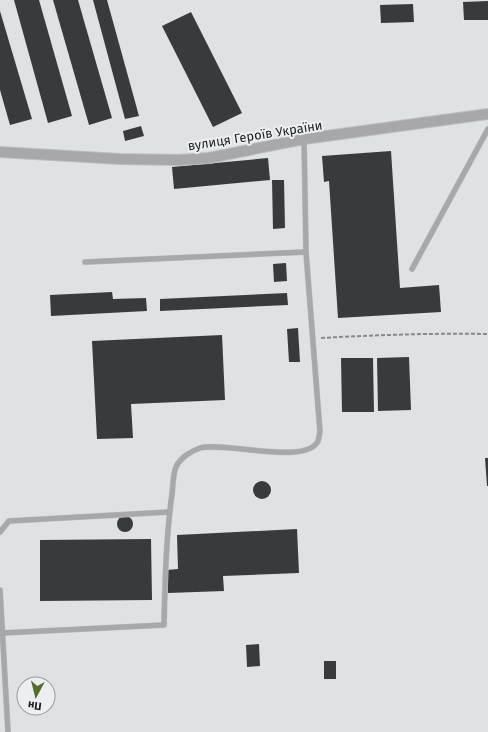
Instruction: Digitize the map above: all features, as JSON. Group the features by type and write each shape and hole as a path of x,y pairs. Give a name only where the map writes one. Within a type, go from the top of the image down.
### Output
{"street":[{"name":"вулиця Героїв України","path":"0,152 120,159 179,160 209,158 304,139 488,114"}],"lane":[{"path":"412,269 488,129"},
{"path":"2,633 164,625 167,541 170,512 176,467 186,455 200,448 222,447 271,452 302,452 311,448 318,442 320,432 306,252 304,139"},
{"path":"85,262 306,252"},
{"path":"0,532 9,521 170,512"},
{"path":"0,590 8,732"}],"path":[{"path":"313,339 413,334 488,334"}],"building":[{"path":"14,0 39,0 72,116 48,123"},
{"path":"53,0 78,0 112,118 89,125"},
{"path":"93,0 107,0 139,116 125,119"},
{"path":"488,1 488,20 464,20 463,2"},
{"path":"413,4 414,22 381,23 380,5"},
{"path":"0,11 32,119 10,125 0,90"},
{"path":"191,12 242,113 213,127 162,26"},
{"path":"141,126 144,136 125,141 123,131"},
{"path":"391,151 400,288 439,285 441,312 338,318 329,181 324,182 322,156"},
{"path":"268,158 270,180 174,189 172,167"},
{"path":"272,180 284,180 285,228 273,229"},
{"path":"286,263 287,281 274,282 273,264"},
{"path":"112,292 113,299 146,298 147,311 51,316 50,295"},
{"path":"287,293 288,305 160,311 160,299"},
{"path":"298,328 300,362 289,362 287,329"},
{"path":"222,335 225,400 131,404 133,438 97,439 92,341"},
{"path":"409,357 411,410 378,411 377,358"},
{"path":"341,358 373,358 374,412 342,412"},
{"path":"485,458 488,458 488,486 487,486"},
{"path":"262,481 268,484 271,490 268,496 262,499 256,496 253,490 256,484"},
{"path":"125,516 132,521 133,524 128,531 125,532 118,527 117,524 122,517"},
{"path":"297,529 299,573 223,576 224,591 168,593 167,570 178,569 177,535"},
{"path":"151,539 152,600 40,601 40,540"},
{"path":"259,644 260,666 247,667 246,645"},
{"path":"324,661 336,661 336,679 324,679"}]}
